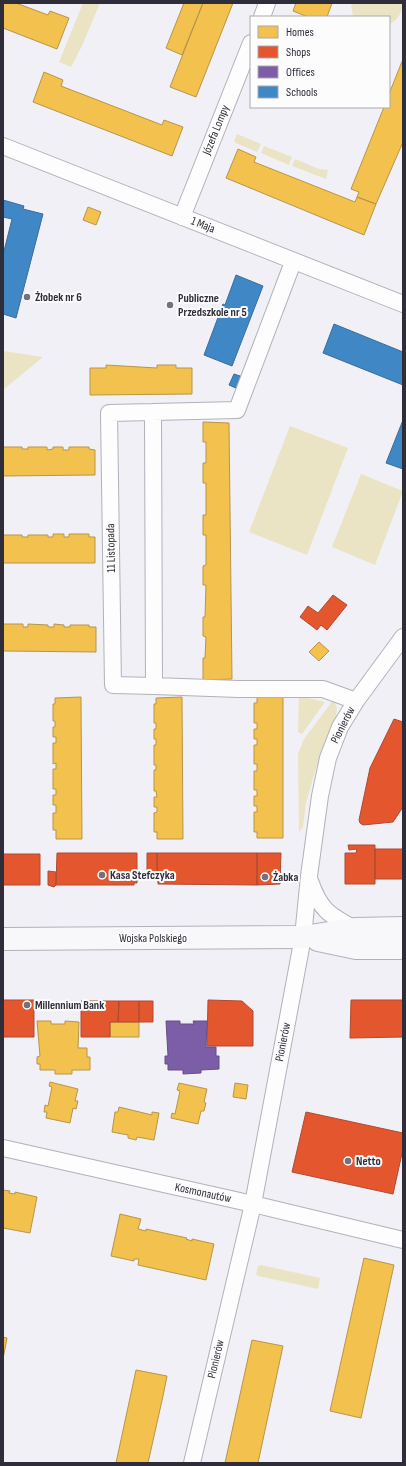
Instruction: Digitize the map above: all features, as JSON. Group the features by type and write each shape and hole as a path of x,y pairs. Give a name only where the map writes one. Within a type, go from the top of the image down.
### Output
{"street":[{"path":"262,16 267,3"},
{"name":"Józefa Lompy","path":"182,217 250,46"},
{"name":"1 Maja","path":"3,146 293,262 403,304"},
{"name":"11 Listopada","path":"293,262 237,410 109,413 113,685 239,689 323,689 356,701"},
{"path":"153,412 154,686"},
{"name":"Pionierów","path":"192,1463 253,1204 303,937 309,876 320,796 328,758 340,727 356,701 403,637"},
{"path":"309,876 316,899 322,908 332,916 355,929"},
{"name":"Wojska Polskiego","path":"3,939 303,937 355,929 403,928"},
{"name":"Wojska Polskiego","path":"303,937 356,948 403,948"},
{"name":"Kosmonautów","path":"3,1148 253,1204 403,1240"}],"shaded area":[{"path":"83,3 100,3 82,46 71,67 59,62"},
{"path":"351,3 403,3 399,16 395,21 390,24 390,16 353,16"},
{"path":"237,134 261,144 257,152 236,143 234,141"},
{"path":"264,146 292,157 289,165 261,153"},
{"path":"295,159 319,169 328,170 326,179 292,166"},
{"path":"3,351 43,357 3,390"},
{"path":"290,426 348,448 307,555 249,532"},
{"path":"361,474 403,491 375,565 332,547"},
{"path":"299,696 325,702 302,734 298,732"},
{"path":"333,700 337,707 336,718 315,771 306,803 303,827 299,832 298,754 304,739"},
{"path":"261,1265 320,1278 318,1289 258,1276 256,1274 258,1266"}],"building: Homes":[{"path":"3,3 16,3 48,15 50,11 69,18 57,49 3,28"},
{"path":"184,3 203,3 182,55 166,48"},
{"path":"203,3 233,3 196,97 170,87"},
{"path":"296,3 332,3 327,16 306,16 293,11"},
{"path":"403,59 403,142 376,204 357,197 359,192 351,189 384,108 390,108 390,92"},
{"path":"44,72 63,80 61,86 162,125 164,120 183,127 172,156 33,102"},
{"path":"238,149 256,157 254,162 355,202 357,197 376,204 364,235 226,178"},
{"path":"88,207 101,212 96,225 83,220"},
{"path":"106,365 157,368 157,365 176,365 176,368 192,368 192,394 90,395 90,368 106,368"},
{"path":"203,422 229,423 232,679 203,680 203,658 205,658 206,637 203,636 203,617 205,617 206,585 203,585 203,566 206,565 206,535 203,535 203,515 206,515 206,483 203,483 203,463 206,463 206,442 203,442"},
{"path":"3,447 22,447 22,449 28,449 28,447 47,447 47,450 53,449 53,447 63,447 63,450 69,450 69,447 89,447 89,449 95,450 95,475 3,476"},
{"path":"53,534 64,534 64,537 69,537 69,534 89,534 89,537 95,537 95,563 3,563 3,535 22,535 22,537 28,537 28,535 48,535 48,537 53,537"},
{"path":"3,624 23,624 23,627 28,627 28,624 48,625 48,627 54,627 54,624 64,625 64,627 70,627 70,625 89,625 89,627 96,627 96,652 3,651"},
{"path":"319,642 329,651 319,661 309,652"},
{"path":"81,697 82,839 56,839 56,830 53,830 53,813 56,813 56,805 53,805 53,795 56,795 56,789 53,789 53,769 56,769 56,763 53,764 53,743 56,743 56,737 53,737 53,727 55,727 55,721 53,721 53,704 55,704 55,698"},
{"path":"182,697 183,839 157,839 157,832 154,832 154,813 157,812 157,807 154,807 154,797 157,797 156,791 154,791 154,770 156,770 156,765 154,765 154,745 156,745 156,739 154,739 154,729 156,729 156,723 154,723 154,704 156,704 156,698"},
{"path":"257,697 283,697 283,838 257,838 257,832 254,832 254,812 257,812 257,806 254,806 254,796 257,796 257,790 254,790 254,771 257,771 257,764 254,764 254,745 257,745 257,739 254,739 254,729 257,729 257,723 254,723 254,703 257,703"},
{"path":"37,1021 51,1021 51,1024 65,1024 65,1021 79,1022 78,1048 87,1048 87,1057 90,1057 90,1070 72,1070 72,1074 55,1074 55,1070 40,1070 40,1064 37,1064 37,1057 40,1056"},
{"path":"110,1022 139,1022 139,1037 110,1037"},
{"path":"50,1082 78,1089 75,1101 78,1101 76,1109 73,1108 70,1123 46,1118 47,1112 44,1112 45,1105 48,1106 52,1087 49,1086"},
{"path":"179,1083 207,1089 204,1102 206,1103 204,1111 201,1111 198,1124 171,1118 172,1113 175,1114 180,1091 177,1090"},
{"path":"235,1083 248,1085 246,1099 233,1097"},
{"path":"119,1107 152,1115 152,1112 159,1113 154,1140 137,1137 136,1140 128,1138 128,1135 112,1132 115,1112 118,1112"},
{"path":"3,1190 10,1191 9,1193 15,1194 15,1192 37,1197 30,1233 3,1228"},
{"path":"120,1214 141,1219 138,1229 146,1231 146,1229 187,1238 186,1239 192,1241 192,1239 214,1244 206,1280 138,1265 139,1259 134,1259 134,1261 111,1256"},
{"path":"364,1258 394,1265 361,1418 330,1411"},
{"path":"3,1337 7,1338 3,1359"},
{"path":"252,1340 283,1346 258,1463 225,1463"},
{"path":"136,1370 167,1376 163,1396 148,1463 116,1463"}],"building: Shops":[{"path":"333,595 347,605 327,630 321,625 317,630 300,617 308,606 318,613"},
{"path":"394,719 403,722 403,807 393,822 363,825 359,820 370,768"},
{"path":"348,845 375,845 375,884 345,884 345,853 356,853 357,849 349,850"},
{"path":"375,849 403,849 403,879 375,879"},
{"path":"57,853 137,853 137,883 134,883 134,885 56,885"},
{"path":"147,853 157,853 157,877 147,877 149,872 147,870"},
{"path":"157,853 257,853 257,885 158,884"},
{"path":"257,853 281,853 280,884 257,885"},
{"path":"3,854 40,854 40,885 3,885"},
{"path":"48,871 56,872 56,885 54,887 48,885"},
{"path":"3,1000 34,1000 34,1037 3,1037"},
{"path":"208,1000 242,1001 253,1011 253,1046 207,1046"},
{"path":"351,1000 403,1000 403,1037 350,1038"},
{"path":"81,1001 119,1001 118,1022 110,1022 110,1037 81,1037"},
{"path":"119,1001 139,1001 139,1022 118,1022"},
{"path":"139,1001 153,1001 153,1022 139,1022"},
{"name":"Netto","path":"306,1112 403,1133 403,1149 393,1194 292,1172"}],"building: Offices":[{"path":"166,1021 180,1021 180,1024 194,1024 193,1021 207,1021 206,1047 216,1047 216,1056 219,1056 219,1069 201,1070 201,1073 183,1074 183,1070 168,1070 168,1064 165,1064 165,1056 168,1056"}],"building: Schools":[{"path":"3,200 24,206 23,209 43,214 16,318 3,314 3,255 12,219 3,217"},
{"path":"236,275 263,286 232,366 204,355 223,304 225,305"},
{"path":"334,324 403,352 403,385 323,353"},
{"path":"234,374 243,377 238,389 229,385"},
{"path":"403,420 403,469 386,463"}],"place":[{"name":"Żłobek nr 6","path":"27,297"},
{"name":"Publiczne Przedszkole nr 5","path":"170,305"},
{"name":"Kasa Stefczyka","path":"102,875"},
{"name":"Żabka","path":"265,877"},
{"name":"Millennium Bank","path":"27,1005"},
{"name":"Netto","path":"348,1161"}]}
